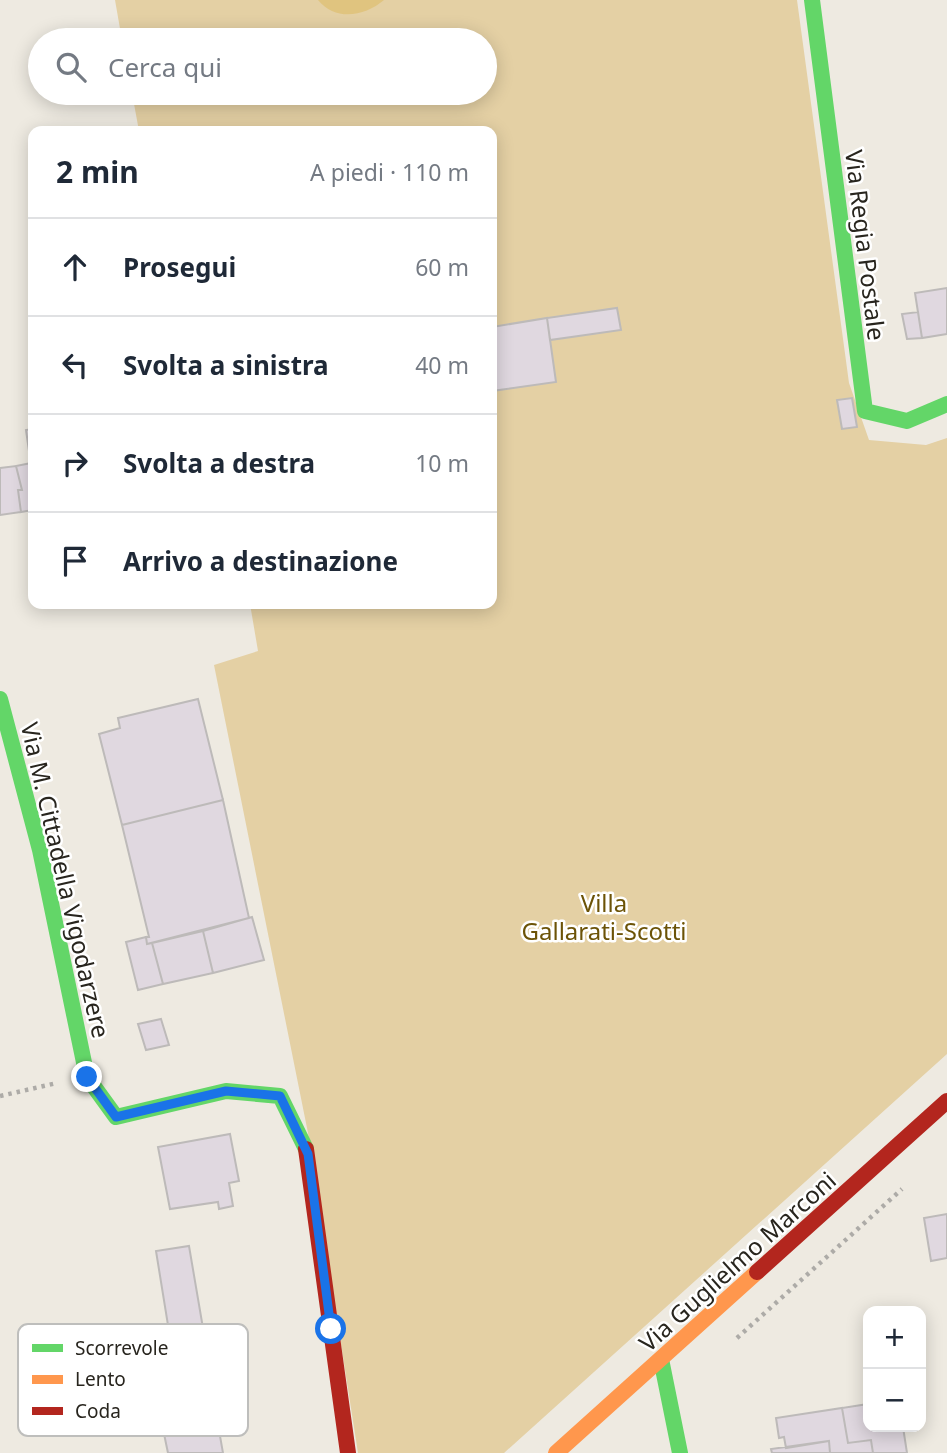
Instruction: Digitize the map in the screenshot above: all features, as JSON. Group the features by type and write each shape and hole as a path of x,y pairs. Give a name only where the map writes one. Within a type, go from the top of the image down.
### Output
{"street":[{"name":"Via Regia Postale","path":"812,0 865,411 907,421 947,404"},
{"name":"Via M. Cittadella Vigodarzere","path":"0,699 40,850 87,1077 116,1117 226,1091 280,1096 308,1154 348,1453"},
{"name":"Via Guglielmo Marconi","path":"556,1453 947,1101"},
{"path":"661,1359 680,1453"}],"path":[{"path":"0,1096 87,1077"}],"green space":[{"name":"Villa Gallarati-Scotti","path":"115,0 797,0 849,383 869,440 926,445 947,438 947,1054 504,1453 358,1453 308,1133 214,665 258,651 251,609 497,609 497,126 138,126 134,105 497,105 497,28 120,28"}],"shaded area":[{"path":"318,0 384,0 360,13 342,14 333,12"}],"building":[{"path":"947,288 947,334 922,338 915,293"},
{"path":"617,308 621,330 550,340 547,318"},
{"path":"918,312 922,338 907,339 902,314"},
{"path":"547,318 556,382 497,390 497,326"},
{"path":"852,398 857,427 842,429 837,400"},
{"path":"28,464 28,511 21,512 18,490 22,490 16,466"},
{"path":"16,466 22,490 18,490 21,512 0,515 0,468"},
{"path":"198,699 223,800 122,825 99,734 120,728 118,718"},
{"path":"223,800 249,918 147,944 146,937 149,937 122,825"},
{"path":"252,917 264,960 213,973 203,931"},
{"path":"203,931 213,973 163,984 152,943"},
{"path":"146,937 147,944 152,943 163,984 138,990 126,942"},
{"path":"161,1019 169,1045 146,1050 138,1024"},
{"path":"230,1134 239,1181 229,1183 233,1206 219,1209 218,1202 170,1209 158,1147"},
{"path":"947,1214 947,1258 931,1261 924,1218"},
{"path":"189,1246 202,1324 168,1324 156,1251"},
{"path":"863,1405 863,1432 904,1432 907,1453 873,1453 871,1440 848,1443 842,1408"},
{"path":"842,1408 848,1443 871,1440 873,1453 830,1453 829,1441 786,1448 784,1437 779,1438 776,1418"},
{"path":"164,1436 220,1436 223,1453 168,1453"},
{"path":"829,1441 830,1453 772,1453 771,1449"}],"traffic: fast":[{"path":"812,0 865,411 907,421 947,404"},
{"path":"0,699 40,850 87,1077 116,1117 226,1091 280,1096 306,1149"},
{"path":"661,1359 680,1453"}],"traffic: slow":[{"path":"556,1453 757,1272"}],"traffic: jam":[{"path":"757,1272 947,1101"},
{"path":"306,1149 348,1453"}],"route":[{"path":"87,1077 116,1117 226,1091 280,1096 308,1154 331,1329"}]}
